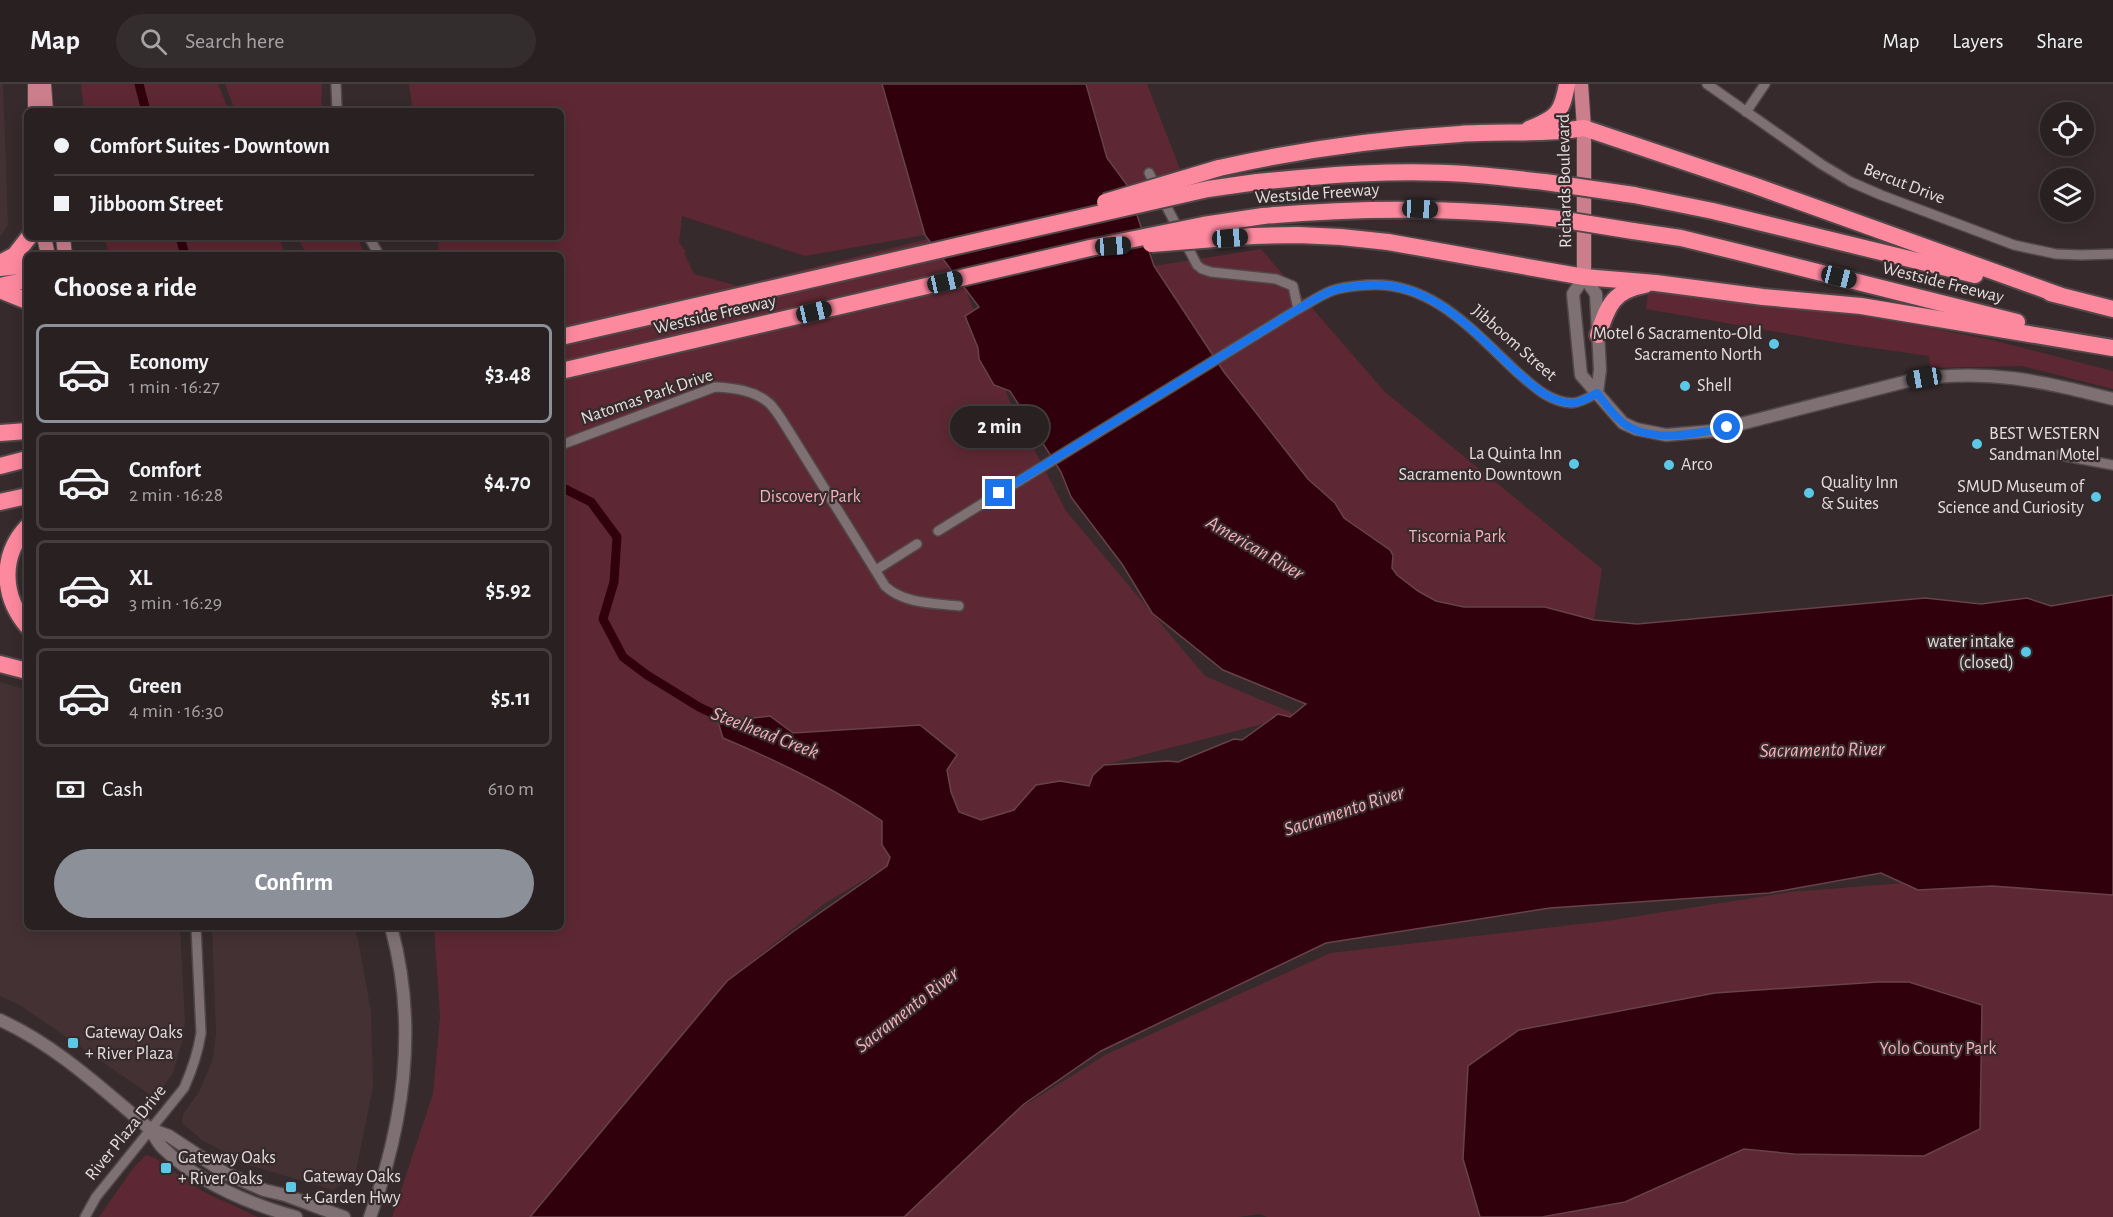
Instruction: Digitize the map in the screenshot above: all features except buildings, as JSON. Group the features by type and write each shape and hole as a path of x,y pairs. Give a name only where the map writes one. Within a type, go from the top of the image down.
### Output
{"highway":[{"path":"1522,131 1546,123 1558,113 1568,84"},
{"path":"987,239 1219,168 1263,158 1344,144 1460,134 1559,132 1584,128 1753,185 2059,296"},
{"name":"Westside Freeway","path":"564,336 1208,189 1349,174 1413,172 1466,174 1545,182 1634,195 1713,211 2113,309"},
{"name":"Westside Freeway","path":"564,370 1181,229 1263,216 1310,212 1420,209 1559,219 1681,238 2113,348"},
{"path":"1090,248 1253,236 1341,237 1388,242 1584,277 1861,306 2113,348"},
{"path":"0,263 15,255 27,240"},
{"path":"0,268 24,265"},
{"path":"0,285 24,281"},
{"path":"1598,335 1614,298 1629,288 1656,283"},
{"path":"0,290 24,300"},
{"path":"0,433 24,430"},
{"path":"0,466 24,460"},
{"path":"0,502 24,497"},
{"path":"24,531 14,544 9,556 6,581 12,604 24,622"},
{"path":"0,664 24,670"}],"main road":[{"path":"35,84 35,108"},
{"path":"44,84 46,108"},
{"name":"Richards Boulevard","path":"1581,84 1584,128 1584,277"}],"street":[{"path":"336,84 337,108"},
{"path":"1582,100 1587,84"},
{"name":"Bercut Drive","path":"1707,84 1827,168 1881,195 2014,245 2056,254 2113,254"},
{"path":"1746,112 1765,84"},
{"path":"1149,173 1193,258 1202,269 1276,279 1285,283 1288,290 1295,294 1298,309"},
{"name":"Richards Boulevard","path":"1584,277 1596,294 1600,370 1597,393 1581,375 1576,334 1574,294 1584,277"},
{"name":"Jibboom Street","path":"938,531 1281,319 1330,291 1346,287 1374,285 1418,292 1454,314 1531,384 1550,398 1575,403 1597,393"},
{"path":"1597,393 1623,423 1638,430 1666,435 1713,430 1890,385 1940,376 1992,375 2019,378 2113,399"},
{"name":"Natomas Park Drive","path":"564,444 714,387 753,393 770,404 787,428 885,586 893,594 908,600 959,606"},
{"path":"2059,455 2113,465"},
{"path":"876,570 917,544"},
{"name":"River Plaza Drive","path":"85,1217 96,1197 184,1088 199,1047 201,1033 196,930"},
{"path":"370,1217 386,1168 404,1084 406,1030 404,1001 392,930"},
{"path":"0,1020 24,1031 54,1050 150,1129 162,1148 206,1180 237,1196 296,1217"},
{"path":"150,1129 169,1136 225,1173 264,1190 285,1195 345,1217"}],"shaded area":[{"path":"0,84 3,84 8,225 0,237"},
{"path":"0,682 24,689 24,930 180,930 185,1022 173,1073 155,1098 21,1006 0,996"},
{"path":"212,930 354,930 358,939 371,1012 373,1087 355,1176 333,1190 246,1164 202,1140 182,1123 183,1114 199,1092 213,1059 216,1033"}],"green space":[{"path":"81,84 218,84 228,108 84,108"},
{"path":"225,84 322,84 321,108 234,108"},
{"name":"Discovery Park","path":"409,84 882,84 925,235 805,256 682,216 679,242 686,252 684,253 694,274 738,286 944,235 1011,404 1066,511 1205,676 1297,715 1104,765 1089,787 1060,781 1036,785 1014,810 981,820 959,812 951,792 947,770 919,725 793,733 770,716 723,738 805,775 882,821 882,845 890,857 887,866 824,904 727,981 531,1217 392,1217 433,1094 440,1017 434,930 564,930 564,252 438,252 439,240 564,240 564,108 413,108"},
{"path":"1086,84 1147,84 1180,169 1127,185 1107,158"},
{"path":"105,240 280,240 284,251 290,252 108,252"},
{"path":"298,240 359,240 363,252 306,252"},
{"name":"Tiscornia Park","path":"1261,249 1385,392 1602,569 1594,620 1545,607 1458,605 1419,592 1397,575 1390,550 1344,518 1335,503 1308,479 1224,372 1154,266"},
{"path":"1648,292 1879,318 1992,340 2113,371 2113,389 2022,366 1930,368 1929,356 1845,344 1646,309"},
{"name":"Yolo County Park","path":"2113,871 2113,1217 1267,1217 1260,1214 1238,1217 900,1217 1017,1110 1105,1055 1330,953 1606,921 1791,892 1991,876"},
{"path":"146,1155 155,1158 202,1191 258,1217 99,1217 134,1167"}],"water":[{"path":"882,84 1086,84 1107,158 1127,185 1154,266 1224,372 1308,479 1335,503 1344,518 1390,550 1393,555 1392,568 1397,575 1436,601 1464,607 1545,607 1594,620 1637,624 1925,598 1981,604 2027,598 2051,606 2113,595 2113,895 1992,886 1918,890 1881,873 1769,893 1550,908 1326,943 1101,1051 1024,1104 904,1217 530,1217 727,981 887,866 890,857 882,845 882,821 804,775 723,738 718,722 770,716 793,733 920,725 957,755 947,770 951,792 959,812 981,820 1014,810 1036,785 1060,781 1089,786 1093,775 1104,765 1178,762 1234,739 1242,740 1278,714 1290,717 1306,704 1223,670 1152,613 1122,564 1071,497 1061,472 1010,391 994,385 979,359 978,348 965,316 979,307 925,235"},
{"path":"1909,982 1982,1005 1980,1129 1924,1156 1794,1154 1744,1149 1625,1202 1542,1217 1480,1217 1463,1159 1468,1066 1519,1030 1715,993"}],"waterway":[{"name":"Steelhead Creek","path":"139,84 145,108"},
{"name":"Steelhead Creek","path":"181,240 184,252"},
{"name":"Steelhead Creek","path":"564,488 591,502 617,537 614,582 603,619 623,657 647,675 699,707 737,725"}],"place":[{"name":"Motel 6 Sacramento-Old Sacramento North","path":"1774,344"},
{"name":"Shell","path":"1685,386"},
{"name":"BEST WESTERN Sandman Motel","path":"1977,444"},
{"name":"La Quinta Inn Sacramento Downtown","path":"1574,464"},
{"name":"Arco","path":"1669,465"},
{"name":"Quality Inn & Suites","path":"1809,493"},
{"name":"SMUD Museum of Science and Curiosity","path":"2096,497"},
{"name":"water intake (closed)","path":"2026,652"},
{"name":"Gateway Oaks + River Plaza","path":"73,1043"},
{"name":"Gateway Oaks + River Oaks","path":"166,1168"},
{"name":"Gateway Oaks + Garden Hwy","path":"291,1187"}],"route":[{"path":"999,493 1298,309 1330,291 1356,286 1403,288 1418,292 1435,301 1454,314 1531,384 1550,398 1575,403 1597,393 1623,423 1649,433 1685,434 1727,427"}],"water label":[{"name":"American River","path":"1255,548"},
{"name":"Sacramento River","path":"1822,750"},
{"name":"Sacramento River","path":"1344,811"},
{"name":"Sacramento River","path":"907,1010"}]}
